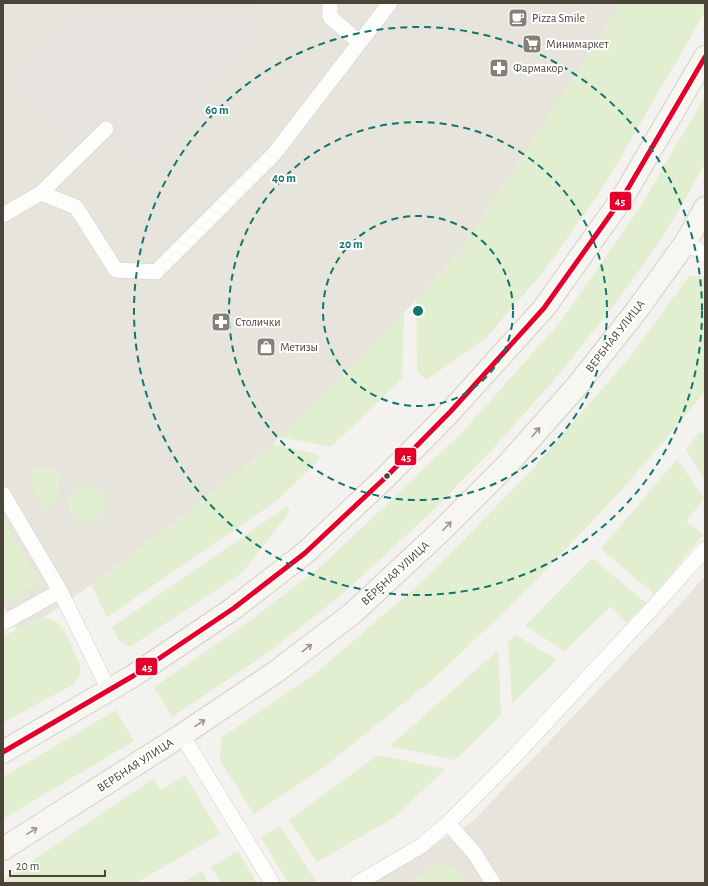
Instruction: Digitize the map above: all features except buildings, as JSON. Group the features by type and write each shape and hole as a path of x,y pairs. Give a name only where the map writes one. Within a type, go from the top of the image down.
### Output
{"main road":[{"path":"3,752 133,676 234,608 305,553 386,477 451,411 544,308 623,197 705,57"},
{"name":"ВЕРБНАЯ УЛИЦА","path":"3,849 182,735 277,671 352,613 440,532 507,465 577,386 637,310 686,242 705,208"}],"lane":[{"path":"330,3 330,17 359,42"},
{"path":"41,193 76,207 116,270 156,272 274,154 390,3"},
{"path":"3,215 41,193 106,129"},
{"path":"686,242 705,255"},
{"path":"3,494 60,591 109,690"},
{"path":"358,883 421,846 448,823 512,758 705,550"},
{"path":"3,624 60,591"},
{"path":"182,735 272,883"},
{"path":"448,823 475,854 493,883"}],"shaded area":[{"path":"3,3 620,3 603,34 456,256 355,364 273,444 211,494 91,585 44,617 17,629 3,605"},
{"path":"81,3 253,3 252,52 141,165 96,119 71,144 6,76"},
{"path":"705,576 705,883 368,883 472,822 676,609"}],"green space":[{"path":"620,3 705,3 705,12 604,186 544,271 486,338 426,380 417,371 416,300 456,256 603,34"},
{"path":"705,96 705,164 666,232 620,297 561,372 491,451 425,518 339,597 266,654 172,717 154,687 246,624 319,568 467,427 561,321 639,209"},
{"path":"689,276 705,276 705,391 676,427 619,493 517,600 431,681 323,768 254,814 220,761 221,738 316,673 425,579 529,473 630,357"},
{"path":"404,313 402,379 331,447 280,437 355,364"},
{"path":"699,432 705,434 705,480 686,450"},
{"path":"273,444 316,454 320,459 278,500 107,617 91,585 211,494"},
{"path":"677,459 704,499 686,521 703,535 654,594 601,549"},
{"path":"33,466 60,471 56,502 45,509 29,483"},
{"path":"91,486 100,491 104,497 104,511 100,517 91,522 83,522 74,517 70,511 69,500 74,491 80,487"},
{"path":"286,507 290,511 243,572 130,647 119,640 112,627"},
{"path":"3,519 40,582 5,604 3,601"},
{"path":"592,558 646,603 626,623 611,606 565,651 525,626"},
{"path":"44,617 56,621 65,632 80,664 80,674 74,684 3,723 3,637"},
{"path":"516,635 557,660 512,704 508,643"},
{"path":"498,650 501,715 455,760 390,746"},
{"path":"116,710 134,741 3,819 3,777"},
{"path":"378,755 445,769 395,817 317,862 289,820"},
{"path":"185,775 220,834 136,883 3,883 3,881 154,778 161,790"},
{"path":"280,826 317,883 288,883 261,837"},
{"path":"238,851 257,883 221,883 211,867"},
{"path":"444,864 458,870 468,883 409,883 434,866"},
{"path":"202,871 209,883 182,883"}],"transit line":[{"name":"45","path":"3,752 133,676 234,608 305,553 386,477 451,411 544,308 623,197 705,57"}],"place":[{"name":"Pizza Smile","path":"518,18"},
{"name":"Минимаркет","path":"532,44"},
{"name":"Фармакор","path":"499,68"},
{"name":"Столички","path":"221,322"},
{"name":"Метизы","path":"266,347"}]}
